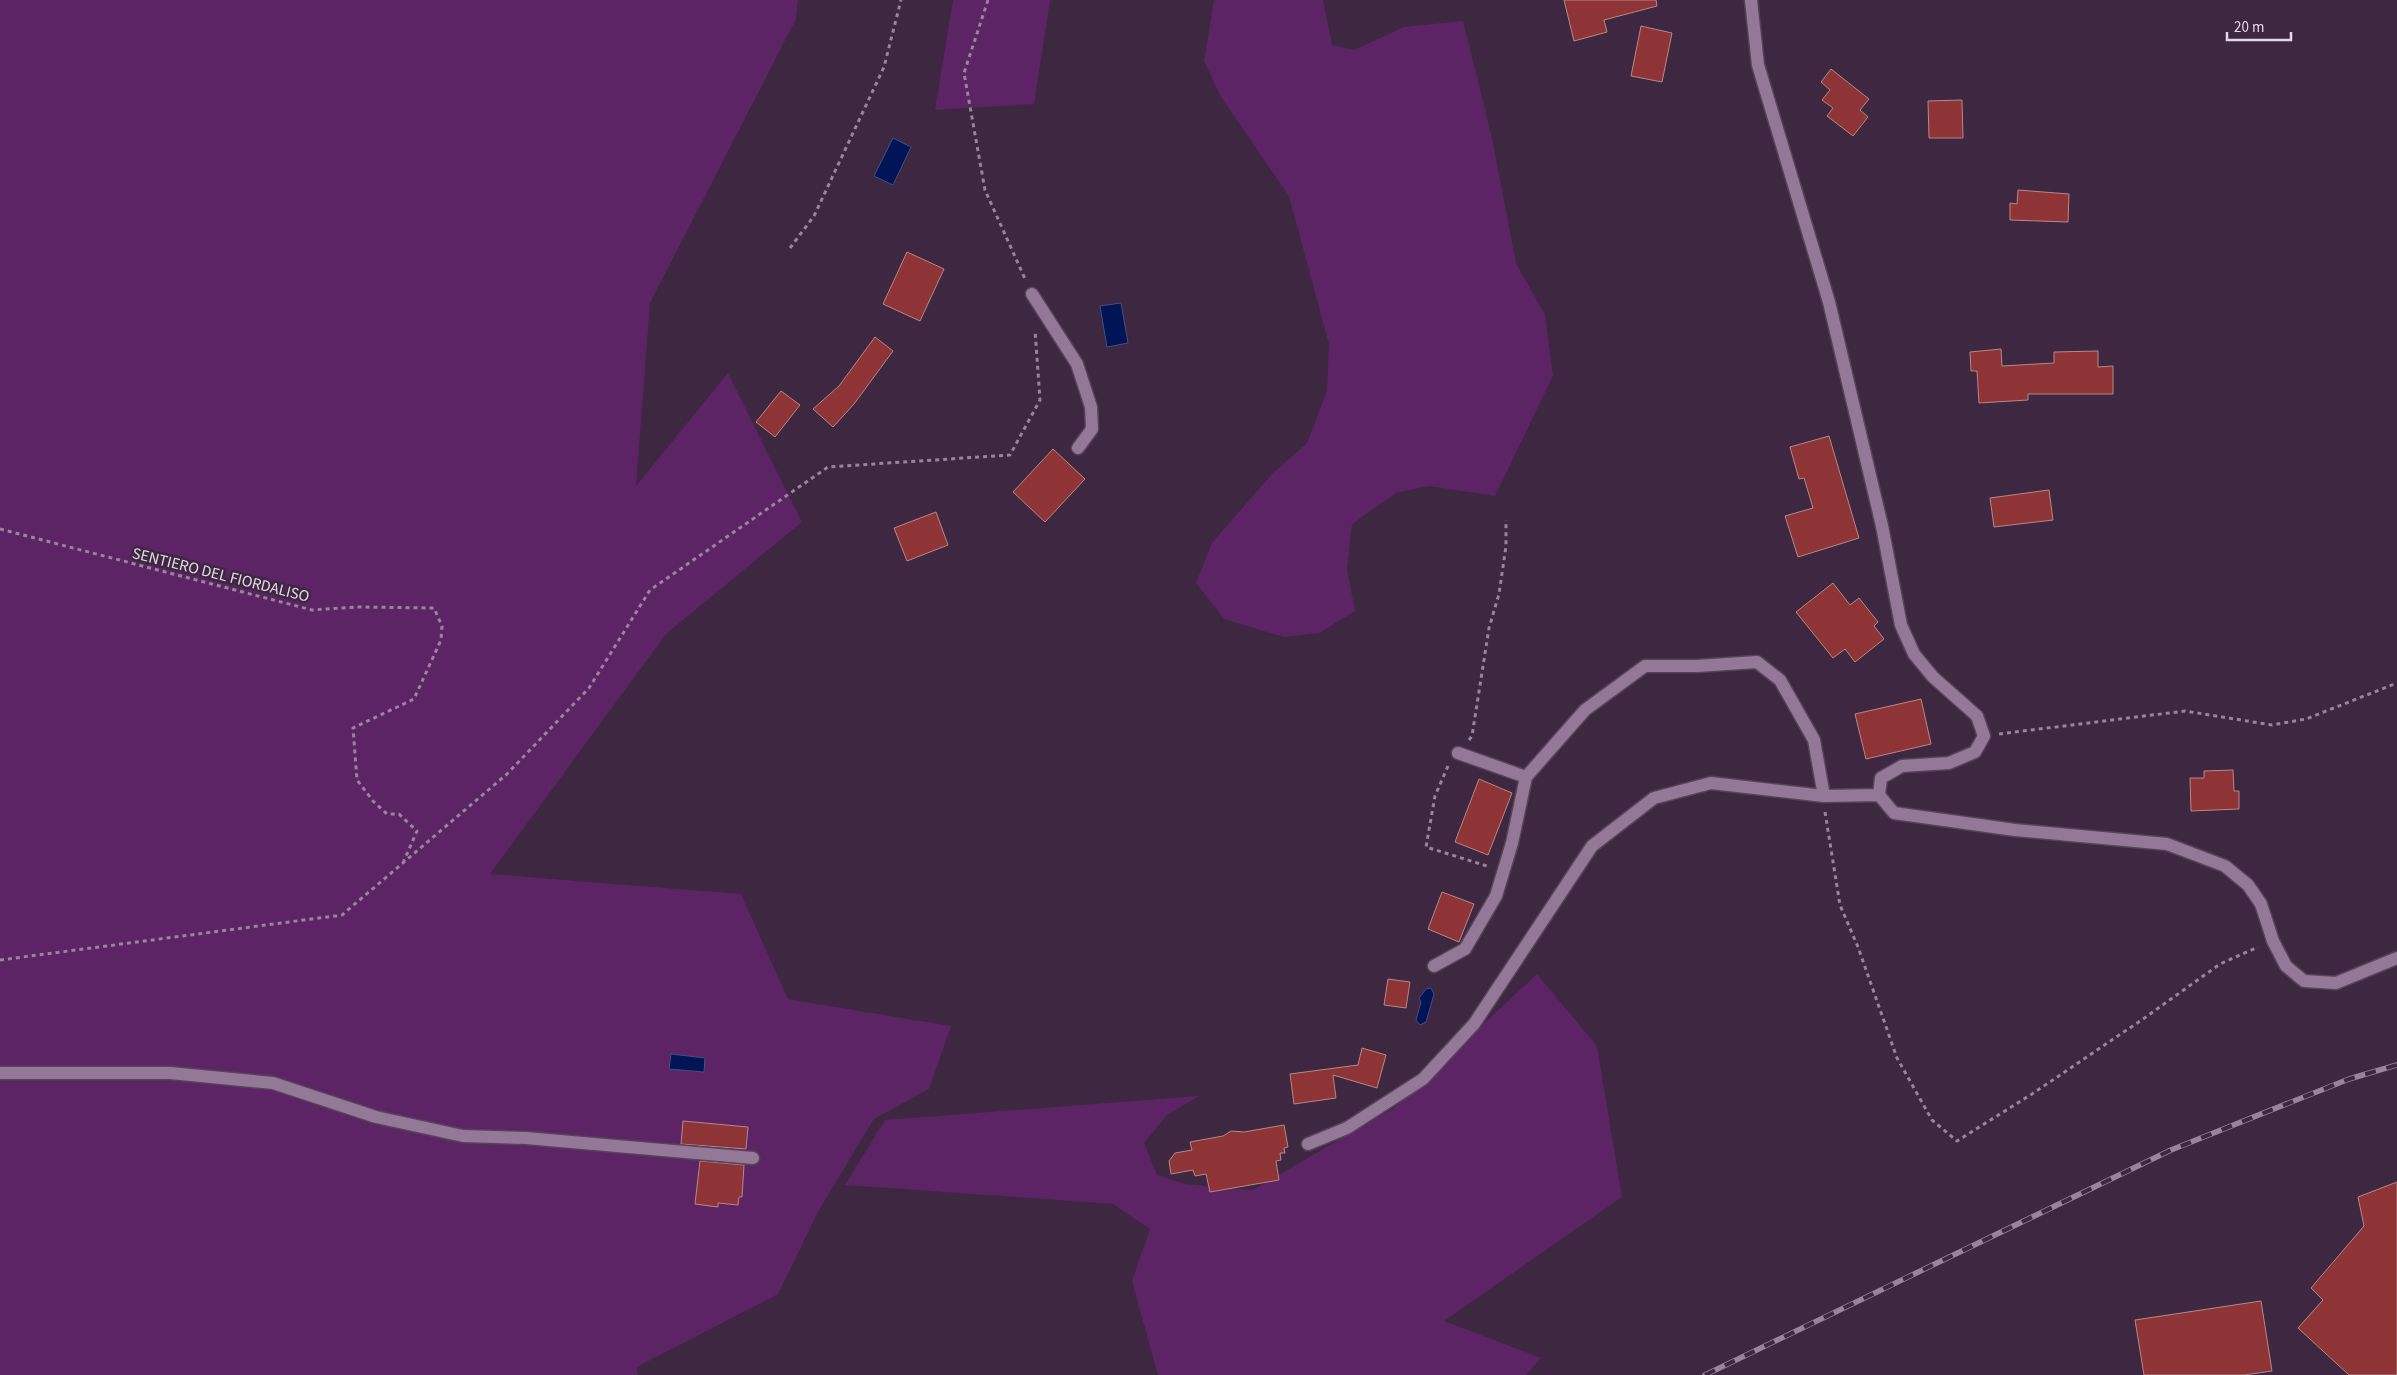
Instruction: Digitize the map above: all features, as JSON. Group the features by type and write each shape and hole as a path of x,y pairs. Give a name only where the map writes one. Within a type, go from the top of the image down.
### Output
{"street":[{"path":"1751,0 1758,65 1829,302 1882,526 1901,625 1914,654 1933,678 1977,716 1984,736 1975,752 1949,763 1902,766 1881,778 1879,795 1894,813 2015,830 2167,844 2225,866 2248,885 2262,904 2273,941 2286,966 2304,981 2336,983 2397,958"},
{"path":"1032,294 1077,364 1091,407 1092,429 1078,448"},
{"path":"1434,966 1465,948 1496,896 1502,870 1512,843 1526,777 1585,710 1645,666 1697,666 1757,662 1780,680 1814,740 1824,796"},
{"path":"1458,753 1526,777"},
{"path":"1308,1144 1347,1128 1424,1079 1474,1024 1592,846 1654,798 1711,783 1824,796 1879,795"},
{"path":"0,1074 170,1073 272,1083 376,1117 463,1136 526,1138 752,1158"}],"path":[{"path":"790,248 814,216 884,67 901,0"},
{"path":"988,0 964,73 985,190 1032,294"},
{"path":"0,960 342,915 507,774 589,688 650,590 828,467 1010,455 1040,400 1034,323"},
{"path":"1502,870 1426,847 1436,796 1446,768 1472,736 1489,628 1499,594 1506,546 1506,520"},
{"name":"SENTIERO DEL FIORDALISO","path":"0,529 312,610 357,606 434,608 442,626 441,640 414,699 353,728 357,780 373,801 387,814 399,814 417,831 403,863"},
{"path":"1984,736 2185,711 2272,725 2306,719 2397,683"},
{"path":"1824,796 1826,826 1840,905 1858,947 1897,1058 1932,1120 1957,1141 2032,1094 2220,964 2273,941"}],"shaded area":[{"path":"0,0 798,0 796,19 650,303 636,486 728,373 802,522 666,634 490,874 741,894 788,999 951,1026 929,1089 874,1119 818,1212 778,1294 637,1367 638,1375 0,1375"},
{"path":"953,0 1050,0 1034,104 935,110"},
{"path":"1214,0 1323,0 1332,45 1354,50 1404,27 1463,21 1492,138 1516,263 1545,315 1553,376 1495,496 1429,486 1396,493 1352,524 1347,569 1355,611 1319,633 1284,637 1224,619 1196,583 1212,543 1271,475 1307,443 1327,391 1329,344 1289,196 1221,97 1204,61"},
{"path":"893,138 911,147 893,185 874,176"},
{"path":"1121,303 1128,343 1107,347 1100,306"},
{"path":"1537,974 1597,1046 1622,1197 1444,1321 1541,1358 1526,1375 1158,1375 1132,1281 1150,1229 1113,1204 845,1185 885,1120 1199,1096 1167,1115 1144,1143 1157,1175 1185,1184 1253,1190 1394,1108"},
{"path":"1431,988 1434,994 1426,1022 1420,1025 1416,1020 1421,1002 1419,998 1426,989"},
{"path":"671,1054 705,1058 704,1072 669,1069"}],"building":[{"path":"1564,0 1656,0 1657,6 1604,20 1607,32 1574,41"},
{"path":"1641,26 1672,33 1662,82 1631,76"},
{"path":"1831,69 1869,99 1860,110 1868,117 1853,136 1827,116 1833,108 1822,100 1830,90 1821,82"},
{"path":"1962,100 1963,138 1929,138 1928,101"},
{"path":"2018,190 2069,194 2068,222 2010,220 2010,203 2017,204"},
{"path":"907,252 944,269 920,321 883,304"},
{"path":"875,337 893,351 854,404 833,427 813,409 839,386"},
{"path":"2001,349 2002,366 2054,363 2054,352 2098,351 2098,367 2113,366 2113,394 2028,394 2028,400 1979,403 1977,371 1971,371 1970,352"},
{"path":"781,391 800,405 775,437 756,422"},
{"path":"1829,436 1859,538 1798,557 1785,516 1813,508 1804,478 1799,479 1790,447"},
{"path":"1053,449 1085,479 1045,522 1013,492"},
{"path":"2049,490 2053,520 1994,527 1990,498"},
{"path":"936,512 948,545 907,561 894,528"},
{"path":"1833,583 1850,605 1859,598 1878,622 1874,626 1884,639 1855,662 1845,649 1833,658 1796,612"},
{"path":"1921,699 1931,744 1866,759 1855,714"},
{"path":"2233,770 2234,791 2239,791 2239,809 2191,811 2190,778 2204,778 2204,771"},
{"path":"1479,779 1512,793 1488,855 1455,842"},
{"path":"1442,892 1474,904 1459,942 1428,929"},
{"path":"1388,979 1410,982 1406,1008 1384,1005"},
{"path":"1362,1048 1386,1055 1377,1088 1333,1075 1336,1098 1294,1104 1290,1074 1358,1065"},
{"path":"683,1121 748,1127 746,1149 681,1144"},
{"path":"1284,1125 1288,1147 1284,1148 1285,1153 1280,1153 1281,1160 1276,1161 1279,1180 1210,1192 1206,1174 1195,1176 1193,1170 1171,1174 1169,1161 1175,1153 1192,1150 1190,1142 1223,1136 1231,1131 1244,1132"},
{"path":"700,1161 744,1165 742,1197 739,1197 738,1205 718,1203 718,1207 695,1204"},
{"path":"2397,1182 2397,1375 2349,1375 2298,1328 2323,1300 2311,1288 2364,1226 2358,1197"},
{"path":"2261,1301 2272,1371 2244,1375 2144,1375 2135,1320"}],"railway":[{"path":"1705,1375 2171,1150 2349,1079 2397,1065"}]}
